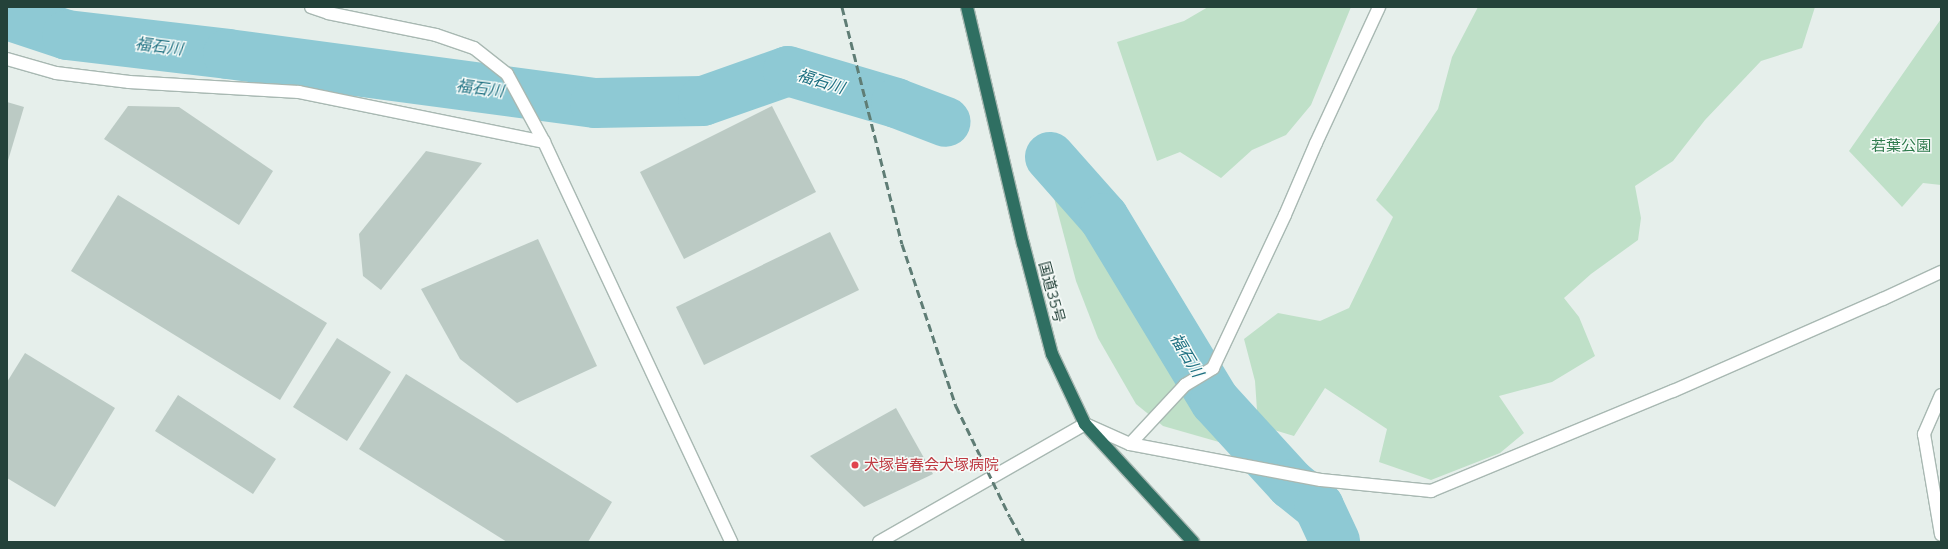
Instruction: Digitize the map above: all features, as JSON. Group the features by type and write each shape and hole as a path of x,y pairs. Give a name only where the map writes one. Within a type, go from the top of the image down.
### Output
{"highway":[{"name":"国道35号","path":"967,7 1023,243 1052,354 1085,424 1193,542"}],"street":[{"path":"311,7 328,13 436,35 474,48 508,74 544,141 731,542"},
{"path":"1130,444 1185,385 1213,368 1285,215 1316,143 1379,7"},
{"path":"7,59 56,73 129,82 299,92 544,141"},
{"path":"879,542 894,538 1085,424 1130,444 1321,480 1431,491 1673,391 1941,272"},
{"path":"1941,395 1924,434 1941,534"}],"green space":[{"path":"1208,7 1351,7 1311,105 1286,135 1252,150 1221,178 1180,152 1157,161 1117,42 1184,21"},
{"path":"1478,7 1815,7 1802,48 1761,61 1705,120 1673,161 1635,186 1641,218 1638,240 1591,274 1564,298 1579,317 1595,356 1552,382 1499,396 1524,433 1500,453 1431,480 1379,462 1387,429 1325,388 1294,436 1258,425 1255,381 1244,339 1278,313 1320,321 1349,308 1393,217 1376,200 1438,109 1452,57"},
{"name":"若葉公園","path":"1941,19 1941,185 1923,183 1902,207 1849,151"},
{"path":"1045,164 1058,164 1228,438 1219,442 1163,426 1136,404 1098,338 1076,281"}],"building":[{"path":"7,102 24,107 7,164"},
{"path":"128,106 179,107 273,171 239,225 104,139"},
{"path":"772,106 816,192 684,259 640,172"},
{"path":"426,151 482,163 381,290 363,276 359,234"},
{"path":"118,195 327,323 280,400 71,271"},
{"path":"830,232 859,290 704,365 676,307"},
{"path":"538,239 597,366 517,403 460,359 421,289"},
{"path":"337,338 391,372 347,441 293,407"},
{"path":"25,353 115,408 55,507 7,478 7,382"},
{"path":"406,374 612,502 588,542 507,542 359,449"},
{"path":"178,395 276,459 253,494 155,431"},
{"path":"896,408 933,474 864,507 810,456"}],"waterway":[{"name":"福石川","path":"7,15 67,35 228,54 595,103 703,101 788,71 896,103 946,122"},
{"name":"福石川","path":"1050,157 1104,218 1215,401 1291,484 1319,507 1335,542"}],"railway":[{"path":"842,7 902,244 956,406 1010,517 1024,542"}],"place":[{"name":"犬塚皆春会犬塚病院","path":"855,465"}]}
